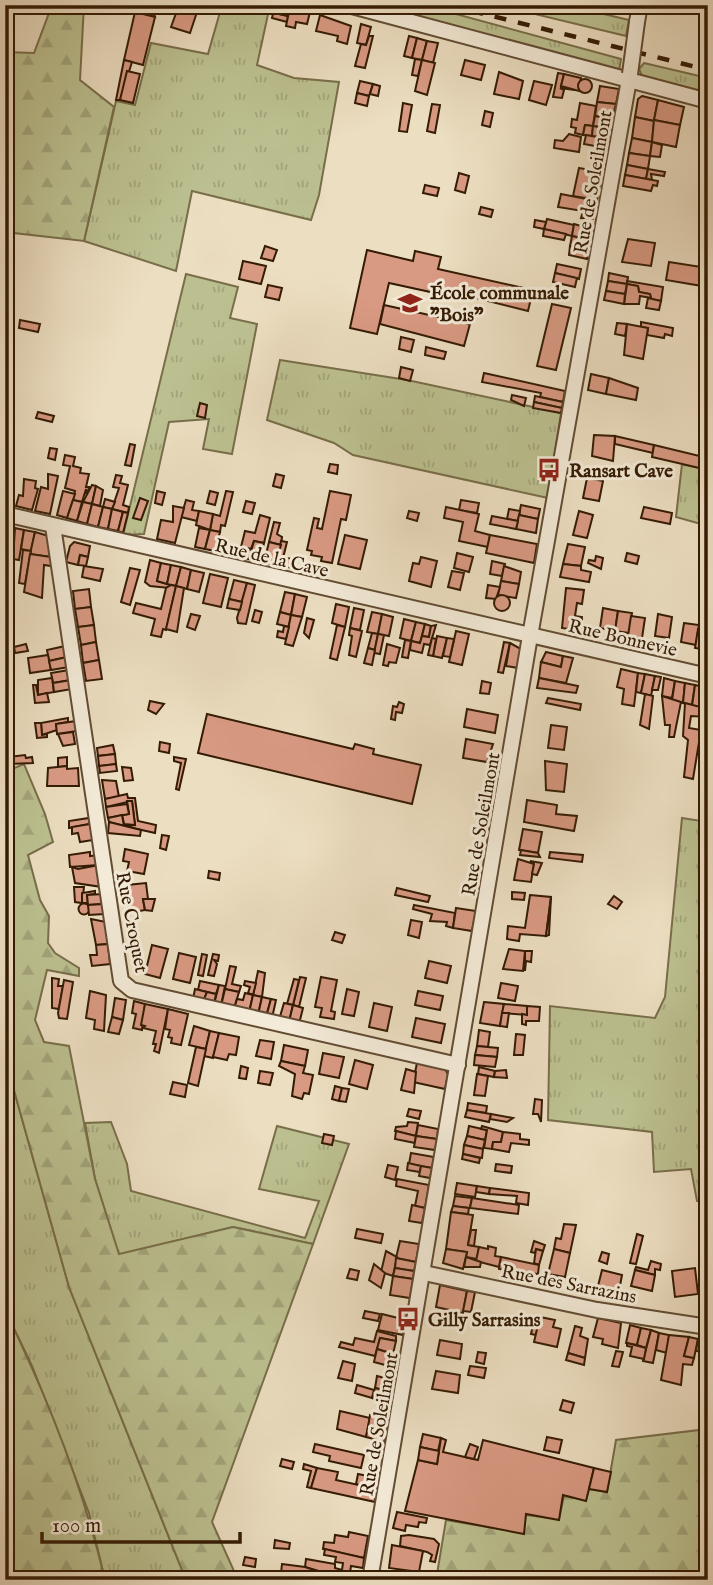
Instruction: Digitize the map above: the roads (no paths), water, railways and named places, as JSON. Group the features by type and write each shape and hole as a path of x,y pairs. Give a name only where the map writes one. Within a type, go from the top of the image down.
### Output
{"street":[{"path":"348,5 708,100"},
{"name":"Rue de Soleilmont","path":"370,1580 530,636 630,78 640,5"},
{"name":"Rue de la Cave","path":"5,514 530,636"},
{"name":"Rue Croquet","path":"53,526 121,981 132,990 218,1012 458,1065"},
{"name":"Rue Bonnevie","path":"530,636 708,676"},
{"name":"Rue des Sarrazins","path":"424,1273 597,1310 708,1327"}],"railway":[{"path":"448,5 708,70"}],"place":[{"name":"École communale \"Bois\"","path":"410,303"},
{"name":"Ransart Cave","path":"549,470"},
{"name":"Gilly Sarrasins","path":"408,1319"}]}
